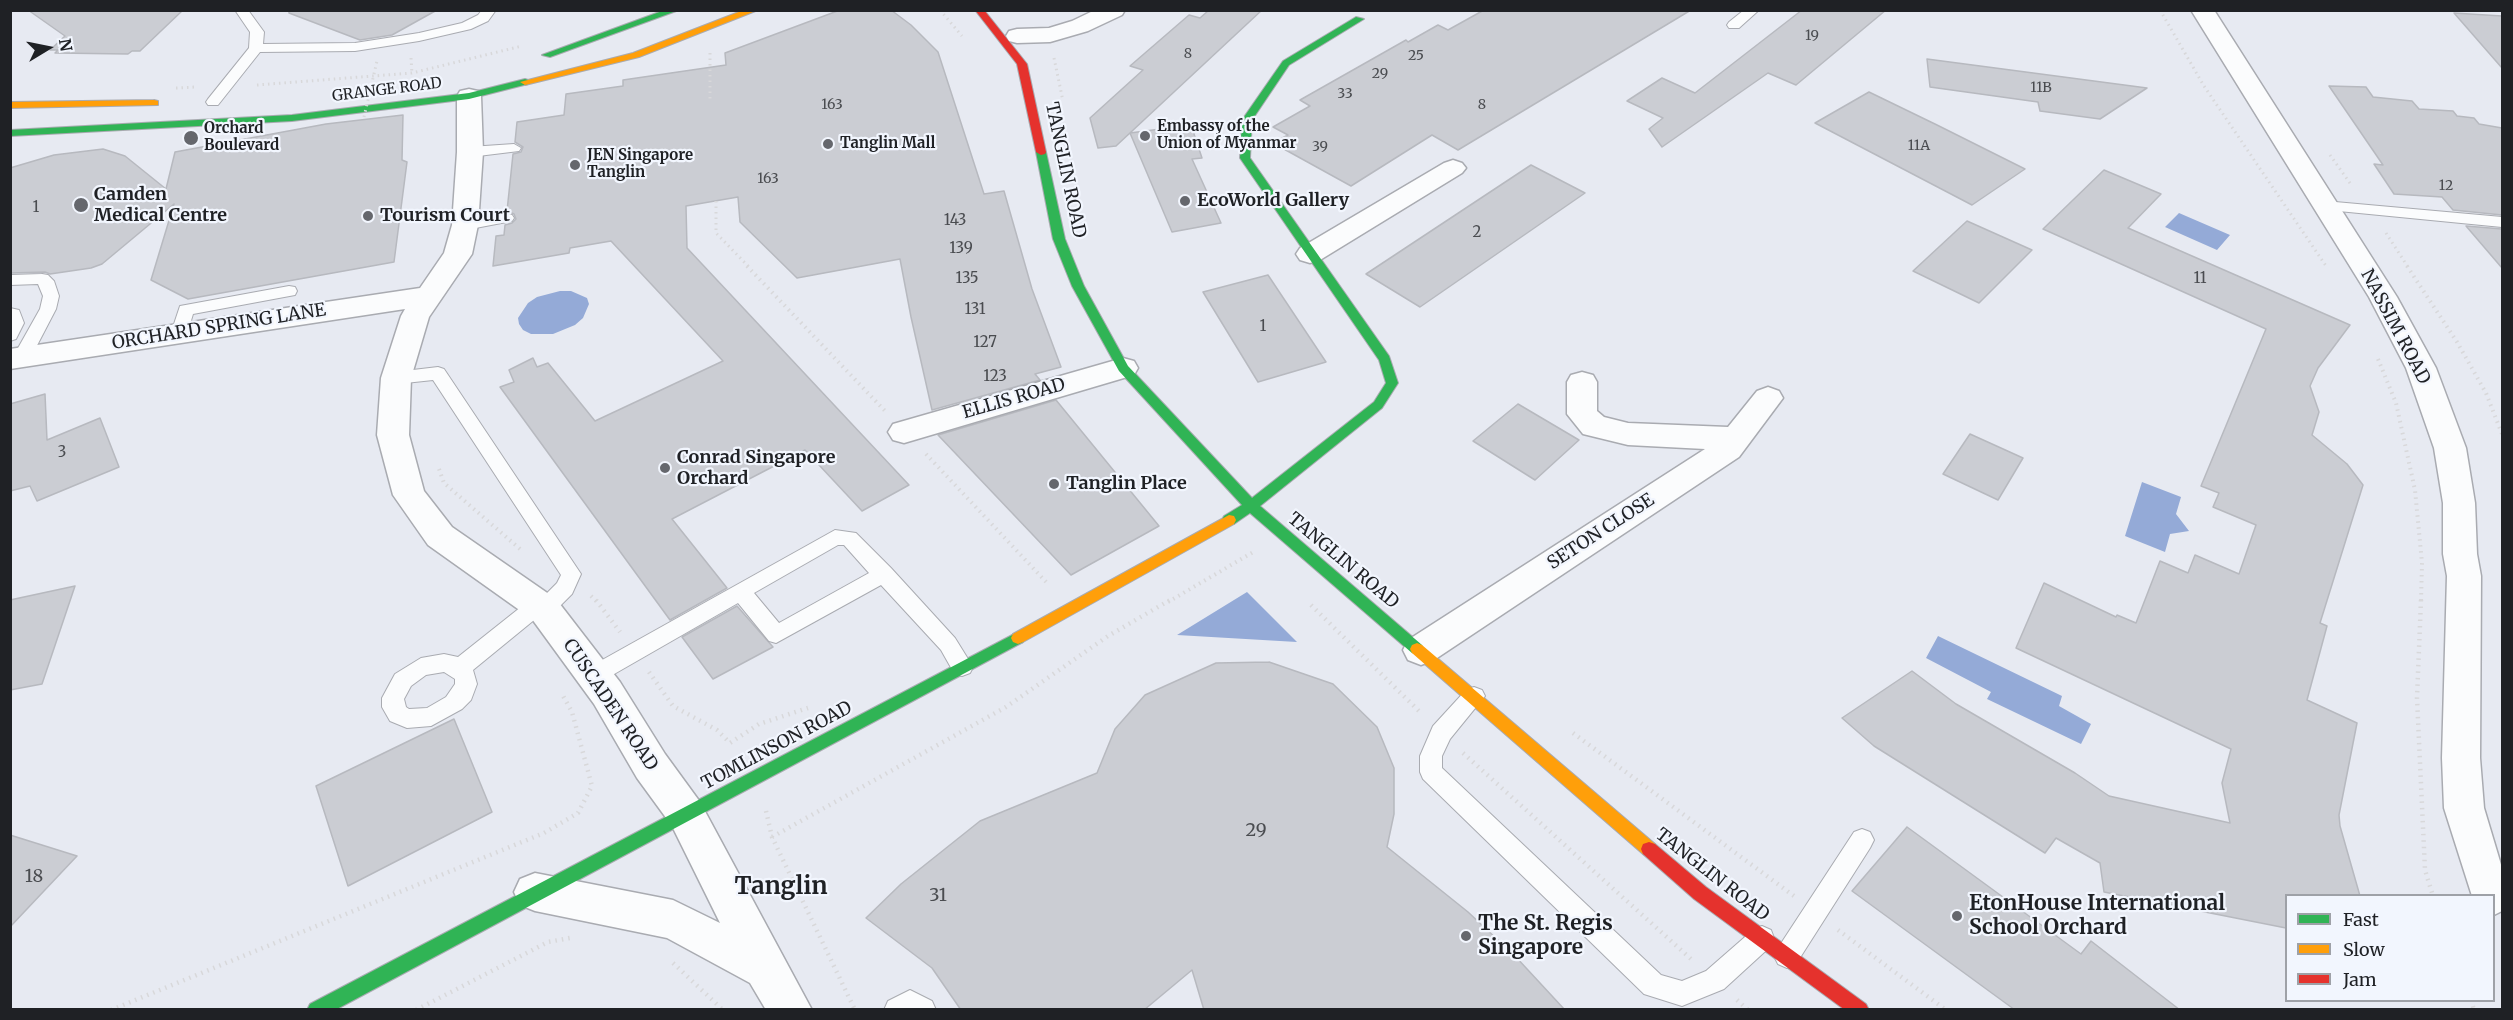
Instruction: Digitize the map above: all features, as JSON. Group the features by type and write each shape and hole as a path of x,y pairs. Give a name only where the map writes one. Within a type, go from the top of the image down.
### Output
{"main road":[{"path":"530,61 675,10"},
{"name":"GRANGE ROAD","path":"10,133 292,118 469,96 636,55 754,10"},
{"name":"TANGLIN ROAD","path":"979,10 1022,64 1059,239 1077,286 1123,368 1251,506 1421,650 1700,893 1860,1010"},
{"name":"TOMLINSON ROAD","path":"316,1010 1087,601 1227,522 1251,506 1378,405 1392,383 1385,359 1245,158 1247,120 1286,63 1359,19"},
{"path":"1015,32 1022,64"},
{"path":"207,102 235,101"},
{"path":"10,105 166,103"},
{"path":"10,133 38,105"}],"street":[{"path":"1015,32 1050,35 1080,26 1114,10"},
{"name":"NASSIM ROAD","path":"2202,10 2383,297 2417,360 2450,448 2459,502 2460,554 2464,576 2461,758 2464,808 2481,867 2492,894"},
{"name":"CUSCADEN ROAD","path":"469,96 470,152 465,225 458,254 415,316 396,378 393,435 409,495 440,536 541,607 594,675 651,766 686,814 780,998"},
{"path":"1310,254 1453,168"},
{"name":"ORCHARD SPRING LANE","path":"14,350 180,333 428,296"},
{"name":"ELLIS ROAD","path":"904,432 1123,368"},
{"path":"1582,382 1582,414 1594,426 1628,435 1736,439"},
{"name":"SETON CLOSE","path":"1421,650 1728,449 1768,398"},
{"path":"535,892 674,920 780,998"},
{"name":"NASSIM ROAD","path":"2495,902 2502,921"}],"lane":[{"path":"207,102 256,48 257,32 242,10"},
{"path":"256,48 355,47 398,41 466,26 483,18 490,10"},
{"path":"1734,25 1754,10"},
{"path":"470,152 514,148"},
{"path":"2324,206 2502,222"},
{"path":"465,225 506,218"},
{"path":"10,280 42,279 48,285 51,296 48,309 14,350"},
{"path":"180,333 186,310 289,291"},
{"path":"10,313 13,314 15,323 14,350"},
{"path":"396,378 438,373 571,574 565,588 460,668"},
{"path":"594,675 835,537 849,538 948,644 962,667"},
{"path":"740,591 776,635 884,574"},
{"path":"1474,696 1441,733 1431,756 1431,772 1653,985 1682,994 1714,980 1762,938"},
{"path":"1787,956 1862,840"},
{"path":"897,1010 910,1003 923,1010"}],"path":[{"path":"2160,10 2204,86 2332,274"},
{"path":"710,28 710,101"},
{"path":"1050,35 1064,105"},
{"path":"411,55 413,80"},
{"path":"364,117 377,61"},
{"path":"716,201 717,233 1054,590"},
{"path":"2376,352 2396,403 2415,490 2422,563 2417,698 2424,870 2432,894"},
{"path":"772,837 1006,707 1108,636 1255,550"},
{"path":"111,1010 544,833 578,813 592,786 572,712 561,692"},
{"path":"1567,728 1946,1010"},
{"path":"766,810 772,837 855,1010"},
{"path":"416,1010 548,942 576,936"},
{"path":"667,958 723,1010"}],"water":[{"path":"2179,213 2230,235 2217,250 2165,227"},
{"path":"560,291 571,291 587,298 589,304 583,318 575,325 553,334 531,334 523,330 518,318 528,303 537,297"},
{"path":"2142,482 2181,497 2176,514 2189,531 2170,534 2165,552 2125,536"},
{"path":"1247,592 1297,642 1177,635"},
{"path":"1938,636 2062,696 2059,706 2091,724 2081,744 1987,699 1991,692 1926,658"}],"building":[{"path":"28,10 183,10 140,51 132,51 128,54 55,53 58,50 50,50 65,36"},
{"path":"289,10 437,10 392,35 360,40 289,13"},
{"path":"840,10 891,10 911,25 938,52 984,194 1004,191 1032,289 1061,367 1035,374 1040,380 932,410 900,259 797,278 740,222 738,197 686,206 687,248 909,485 862,511 805,450 672,519 727,588 670,620 500,387 514,382 509,370 533,358 537,367 548,363 595,421 723,361 611,241 570,248 569,253 493,266 496,236 504,235 505,225 516,219 514,214 507,211 513,154 521,152 523,147 515,142 517,122 564,115 566,94 623,86 623,80 726,65 725,53"},
{"path":"1209,10 1262,10 1116,146 1098,148 1090,118 1143,70 1130,66 1189,15 1200,18"},
{"path":"1484,10 1691,10 1458,150 1432,135 1351,186 1273,143 1288,135 1273,127 1310,106 1300,100 1406,40 1408,42 1438,25 1448,30"},
{"path":"1802,10 1886,10 1796,85 1768,73 1662,147 1649,129 1663,118 1627,101 1662,78 1695,93"},
{"path":"2454,13 2502,16 2502,68"},
{"path":"1927,59 2147,88 2100,119 2040,111 2038,102 1930,87"},
{"path":"2329,86 2366,87 2373,97 2412,101 2419,109 2453,111 2457,116 2474,118 2479,124 2502,128 2502,215 2453,210 2442,197 2394,194 2374,164 2383,165"},
{"path":"1869,92 2025,169 1972,205 1815,123"},
{"path":"403,115 402,160 407,162 394,262 188,299 151,280 174,204 102,264 91,268 50,274 45,272 10,273 10,168 54,155 103,149 125,156 166,189 175,152 326,124"},
{"path":"1191,125 1202,158 1192,159 1221,223 1172,232 1130,133"},
{"path":"1531,165 1585,193 1420,307 1366,274"},
{"path":"2104,170 2161,194 2128,228 2350,325 2318,368 2310,386 2319,412 2312,435 2347,464 2363,485 2320,623 2327,626 2307,700 2357,723 2339,815 2359,894 2285,894 2285,928 2104,892 2100,863 2056,838 2045,853 1874,746 1842,718 1912,671 1956,704 2075,773 2109,796 2230,823 2222,783 2231,749 2016,648 2044,583 2116,617 2117,615 2136,623 2160,561 2188,573 2195,555 2239,574 2256,525 2213,507 2219,493 2201,486 2266,329 2043,229"},
{"path":"1967,221 2032,250 1979,303 1913,271"},
{"path":"2466,226 2502,229 2502,268"},
{"path":"1268,275 1326,362 1258,382 1203,292"},
{"path":"45,394 47,440 100,418 119,467 37,501 30,486 10,491 10,404"},
{"name":"Tanglin Place","path":"1056,400 1159,526 1071,575 938,435"},
{"path":"1518,404 1579,440 1535,480 1473,441"},
{"path":"1970,434 2023,458 1998,500 1943,474"},
{"path":"75,586 42,684 10,690 10,600"},
{"path":"737,606 773,647 713,679 682,637"},
{"path":"1269,662 1333,684 1377,727 1394,768 1394,814 1387,847 1468,912 1515,956 1565,1010 1204,1010 1192,970 1144,1010 961,1010 932,968 866,918 901,884 980,821 1097,773 1115,729 1145,695 1216,663"},
{"path":"454,719 492,812 348,886 316,786"},
{"name":"EtonHouse International School Orchard","path":"1907,827 2081,954 2091,941 2180,1010 2015,1010 1852,891"},
{"path":"10,835 77,856 10,927"}],"traffic: fast":[{"path":"547,55 675,10"},
{"path":"1229,520 1272,491 1378,405 1392,383 1385,359 1245,158 1247,120 1286,63 1359,19"},
{"path":"10,133 292,118 469,96 525,82"},
{"path":"1041,152 1059,239 1078,286 1123,368 1251,506 1417,649"},
{"path":"316,1010 1018,638"}],"traffic: slow":[{"path":"525,82 636,55 754,10"},
{"path":"10,105 154,103"},
{"path":"1018,638 1229,520"},
{"path":"1417,649 1649,849"}],"traffic: jam":[{"path":"979,10 1022,64 1041,152"},
{"path":"1649,849 1700,893 1860,1010"}],"place":[{"name":"Embassy of the Union of Myanmar","path":"1145,136"},
{"name":"Orchard Boulevard","path":"191,138"},
{"name":"Tanglin Mall","path":"828,144"},
{"name":"JEN Singapore Tanglin","path":"575,165"},
{"name":"EcoWorld Gallery","path":"1185,201"},
{"name":"Camden Medical Centre","path":"81,205"},
{"name":"Tourism Court","path":"368,216"},
{"name":"Conrad Singapore Orchard","path":"665,468"},
{"name":"Tanglin Place","path":"1054,484"},
{"name":"EtonHouse International School Orchard","path":"1957,916"},
{"name":"The St. Regis Singapore","path":"1466,936"}],"district":[{"name":"Tanglin","path":"781,887"}]}
